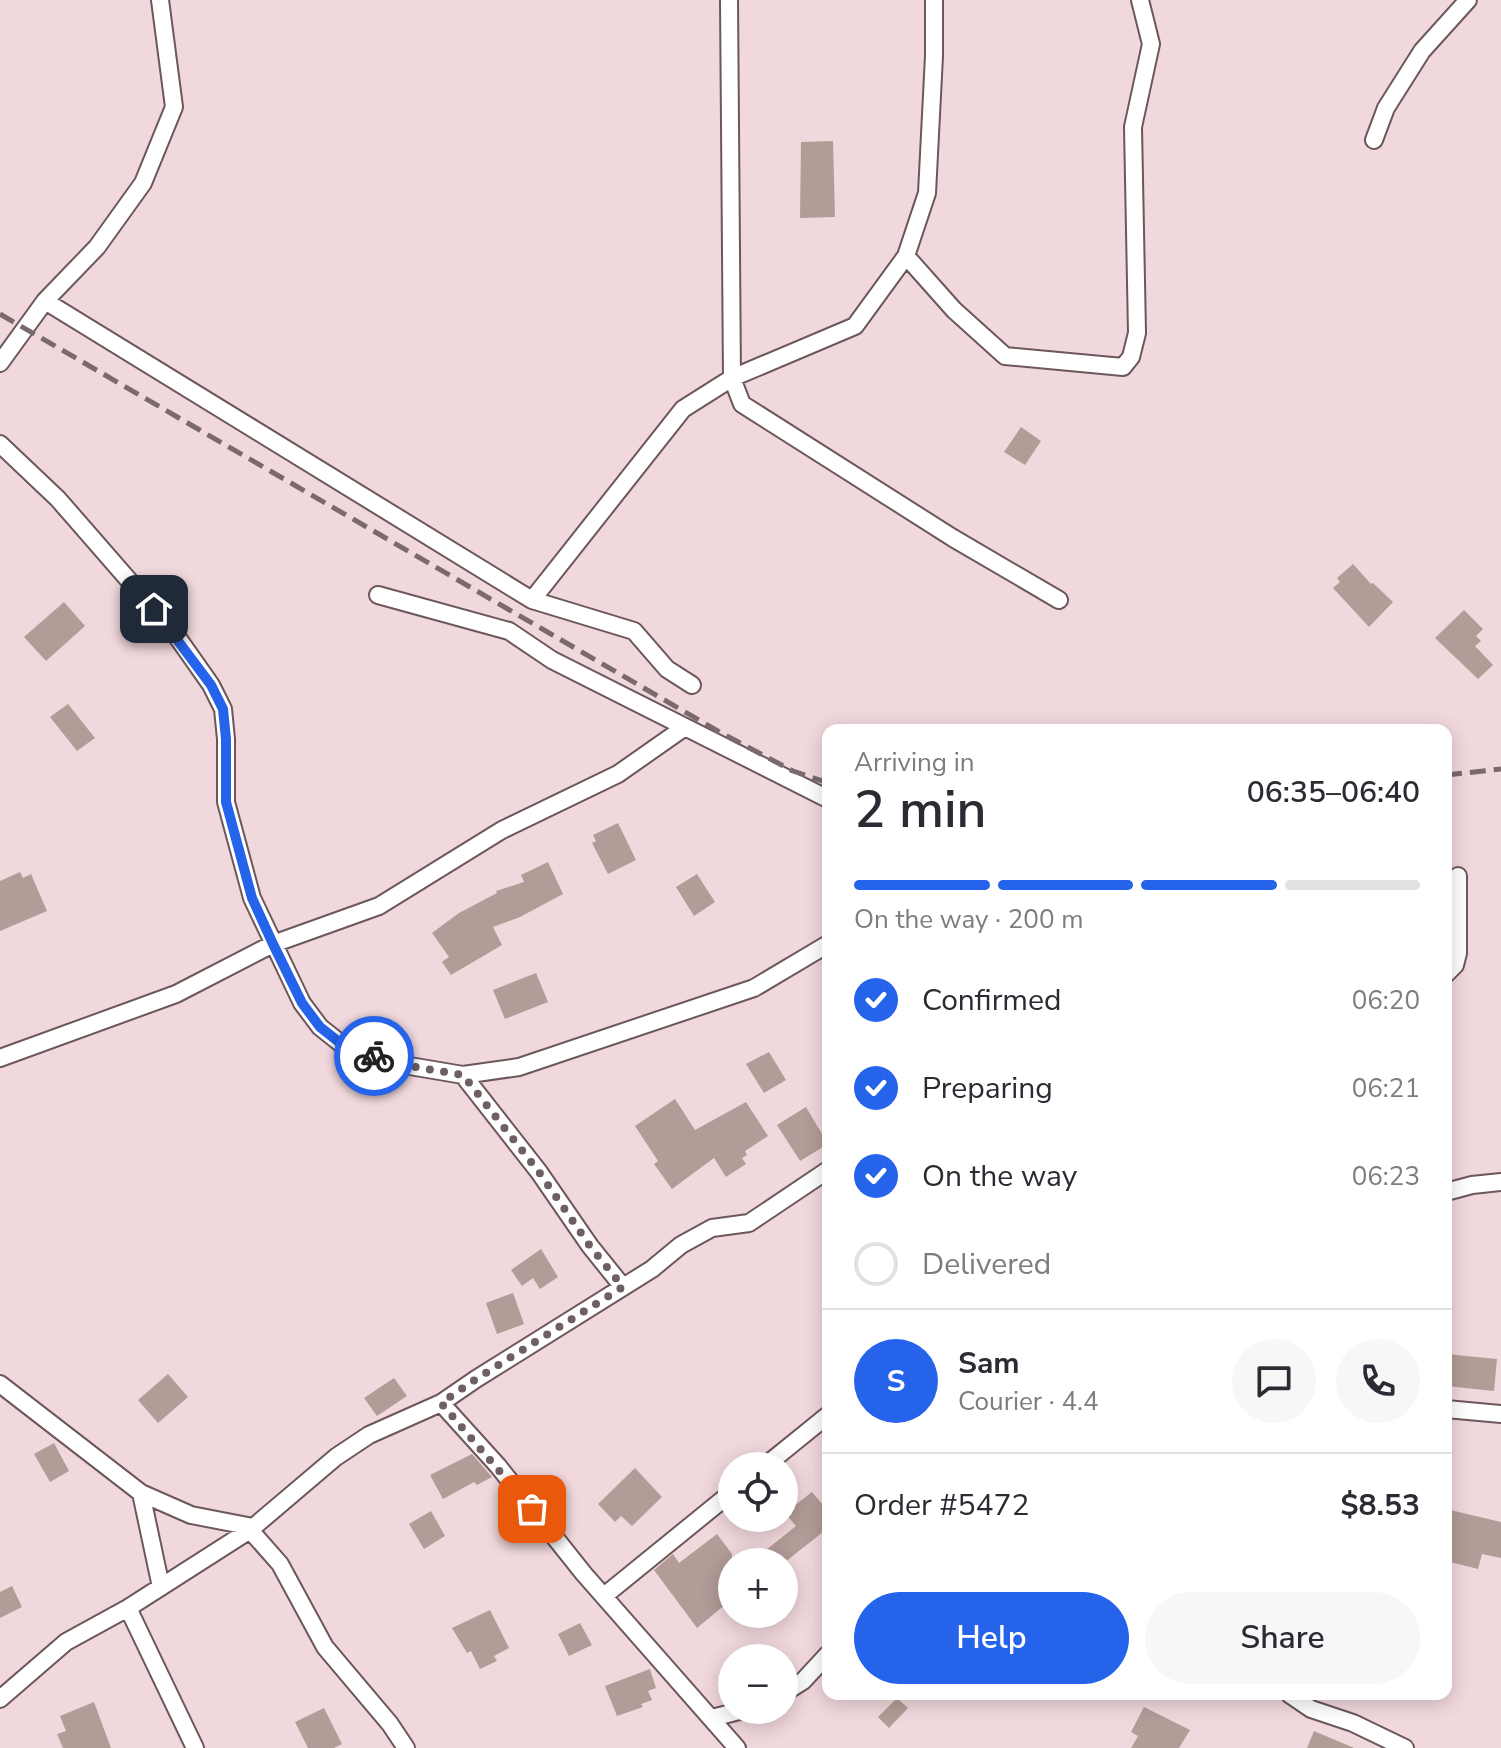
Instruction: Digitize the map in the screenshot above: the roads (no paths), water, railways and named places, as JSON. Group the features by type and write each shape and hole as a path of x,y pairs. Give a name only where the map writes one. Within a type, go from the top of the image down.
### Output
{"street":[{"path":"0,363 45,301 97,247 143,183 174,107 160,0"},
{"path":"729,0 732,378 742,404 953,538 1059,600"},
{"path":"532,600 683,409 732,378 855,326 906,256 927,193 934,0"},
{"path":"906,256 954,310 1005,356 1123,367 1131,357 1137,333 1133,127 1151,44 1140,0"},
{"path":"1374,140 1386,108 1422,51 1468,0"},
{"path":"45,301 532,600 634,631 667,669 692,685"},
{"path":"0,444 58,499 173,631 211,685 223,709 226,802 252,898 302,1003 320,1027 344,1046 398,1064 463,1075 519,1067 754,988 822,948"},
{"path":"378,595 509,631 552,660 822,796"},
{"path":"0,1058 176,994 273,944 379,906 502,830 618,774 685,727"},
{"path":"1452,968 1458,953 1458,876"},
{"path":"463,1075 623,1287"},
{"path":"0,1699 66,1642 128,1608 251,1529 336,1457 369,1435 441,1403 652,1269 681,1245 712,1228 749,1223 822,1174"},
{"path":"1452,1190 1501,1182"},
{"path":"0,1384 141,1493 191,1515 251,1529 280,1564 325,1647 390,1724 406,1748"},
{"path":"441,1403 737,1748"},
{"path":"1452,1410 1501,1414"},
{"path":"782,1452 822,1420"},
{"path":"141,1493 161,1587"},
{"path":"604,1596 718,1503"},
{"path":"128,1608 195,1748"},
{"path":"798,1684 822,1660"},
{"path":"1298,1700 1311,1709 1353,1723 1405,1748"},
{"path":"712,1718 718,1716"}],"railway":[{"path":"0,314 723,734 793,771 822,781"},
{"path":"1452,774 1501,769"}]}
